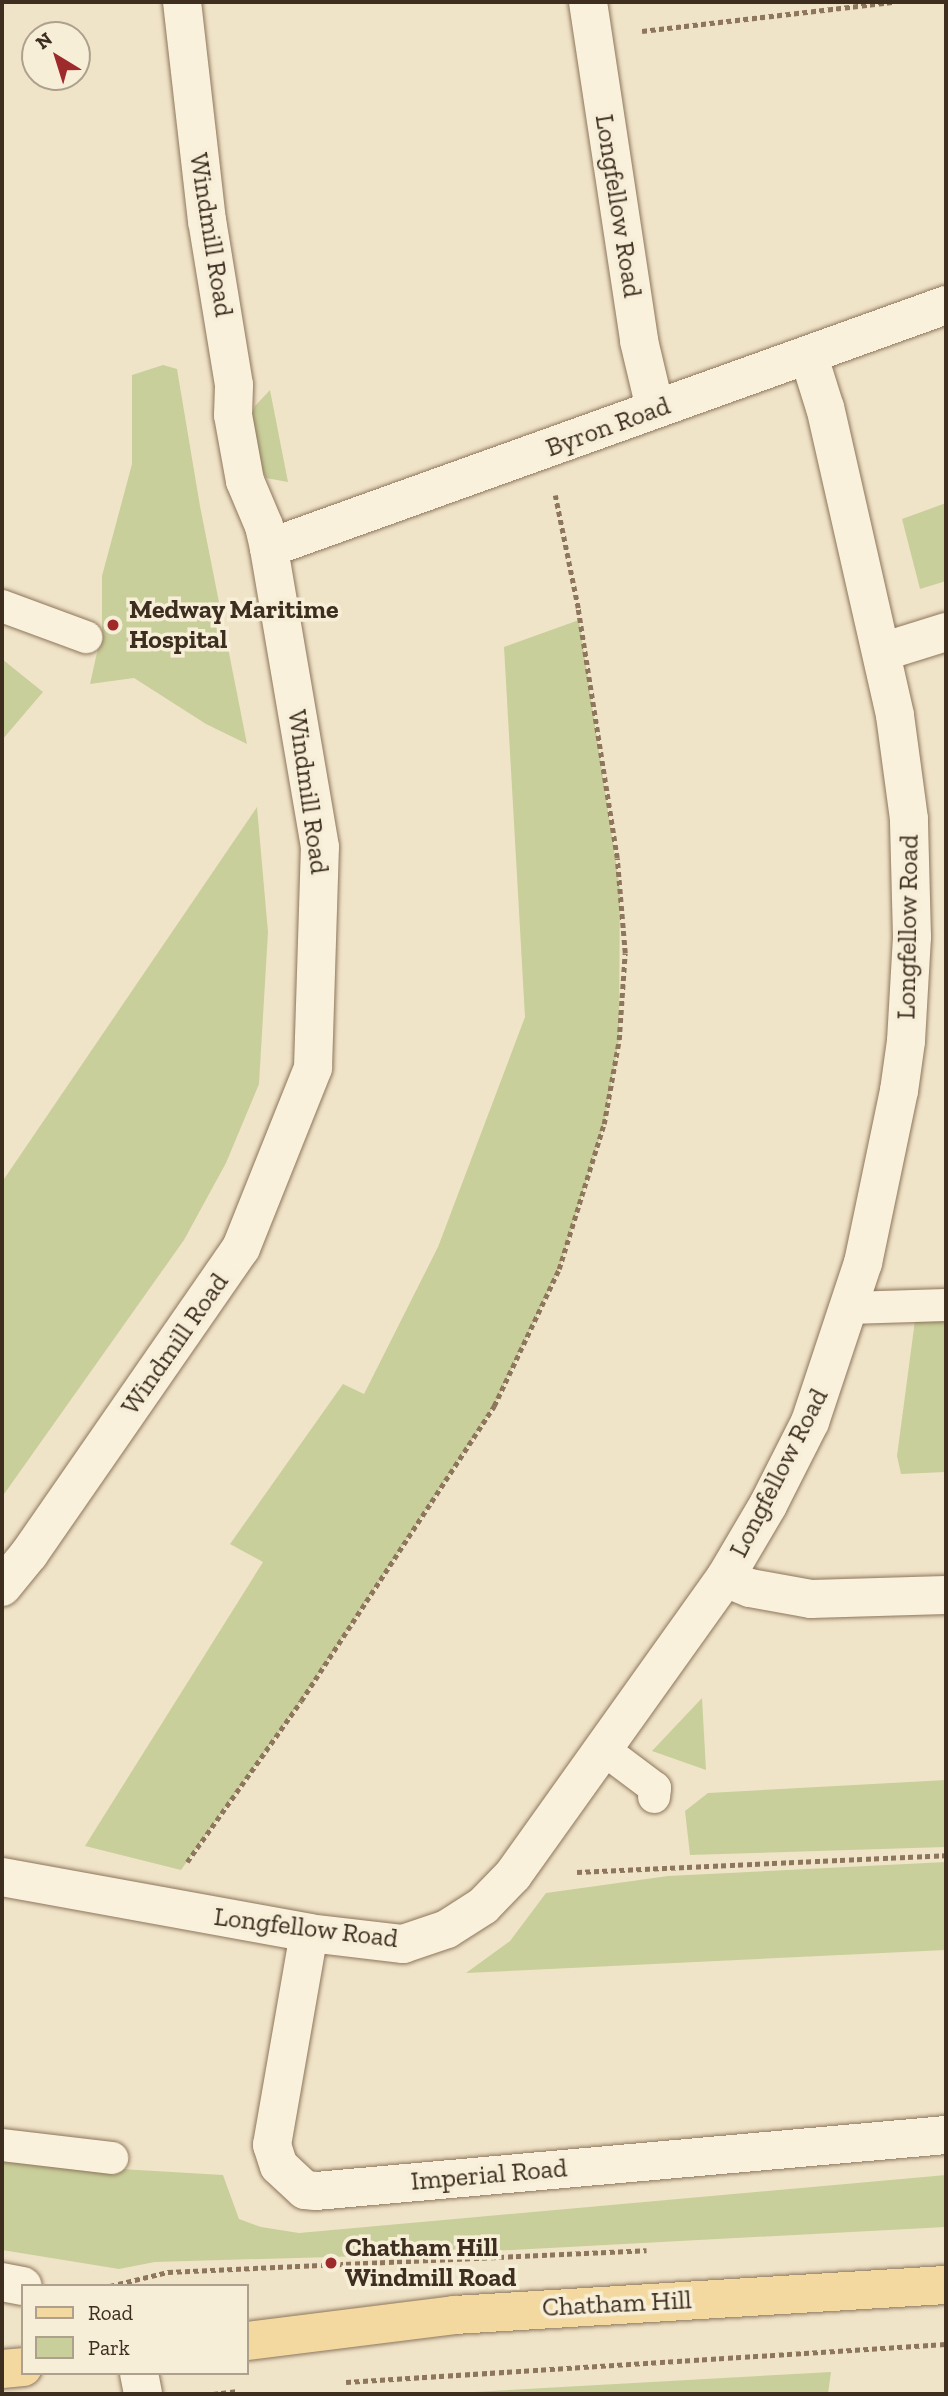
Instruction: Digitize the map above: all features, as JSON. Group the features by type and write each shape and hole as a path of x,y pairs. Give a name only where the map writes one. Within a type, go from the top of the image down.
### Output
{"main road":[{"name":"Chatham Hill","path":"248,2341 480,2313 946,2285"},
{"path":"2,2369 21,2367"}],"street":[{"name":"Windmill Road","path":"2,1587 29,1554 241,1248 313,1068 322,859 313,793 269,548 264,526 245,481 233,415 234,385 206,221 182,2"},
{"name":"Longfellow Road","path":"590,19 639,341 655,408"},
{"name":"Byron Road","path":"269,548 655,408 809,357 946,305"},
{"name":"Longfellow Road","path":"2,1877 309,1933 403,1944 447,1928 483,1906 513,1875 725,1578 768,1505 810,1422 849,1308 891,1139 906,1041 911,948 912,868 907,792 882,652 825,408 809,357"},
{"path":"882,652 946,632"},
{"path":"725,1578 750,1588 811,1599 946,1595"},
{"name":"Imperial Road","path":"309,1933 272,2145 279,2166 304,2190 946,2135"},
{"path":"2,2282 21,2286"},
{"path":"139,2375 142,2394"}],"lane":[{"path":"2,606 86,638"},
{"path":"849,1308 946,1305"},
{"path":"603,1749 655,1788 654,1797"},
{"path":"2,2145 112,2158"}],"path":[{"path":"590,19 892,2"},
{"path":"155,1907 301,1701 494,1406 559,1269 604,1124 619,1040 625,953 618,870 578,608 545,450"},
{"path":"513,1875 946,1855"},
{"path":"118,2284 168,2272 655,2250"},
{"path":"344,2382 946,2344"},
{"path":"213,2394 248,2389"}],"green space":[{"path":"163,365 177,369 200,506 247,744 206,724 134,678 90,684 102,630 102,576 132,464 132,375"},
{"path":"270,390 288,482 266,478 259,463 249,421 255,406"},
{"path":"946,503 946,581 920,589 902,519"},
{"path":"579,620 620,889 619,1040 604,1124 559,1269 494,1406 301,1701 181,1870 85,1846 263,1562 230,1544 343,1384 364,1394 438,1247 525,1017 504,647"},
{"path":"2,659 43,692 2,740"},
{"path":"257,807 268,932 259,1084 226,1163 184,1240 2,1497 2,1182"},
{"path":"946,1304 946,1472 901,1474 897,1456 917,1305"},
{"path":"702,1698 706,1770 652,1751"},
{"path":"946,1780 946,1847 690,1855 685,1811 708,1793"},
{"path":"946,1862 946,1950 466,1973 510,1941 546,1893 668,1876"},
{"path":"2,2162 223,2175 239,2219 261,2227 299,2233 946,2175 946,2227 435,2254 155,2262 119,2269 2,2250"},
{"path":"831,2372 828,2394 438,2394"}],"place":[{"name":"Medway Maritime Hospital","path":"113,625"},
{"name":"Chatham Hill Windmill Road","path":"331,2263"}]}
